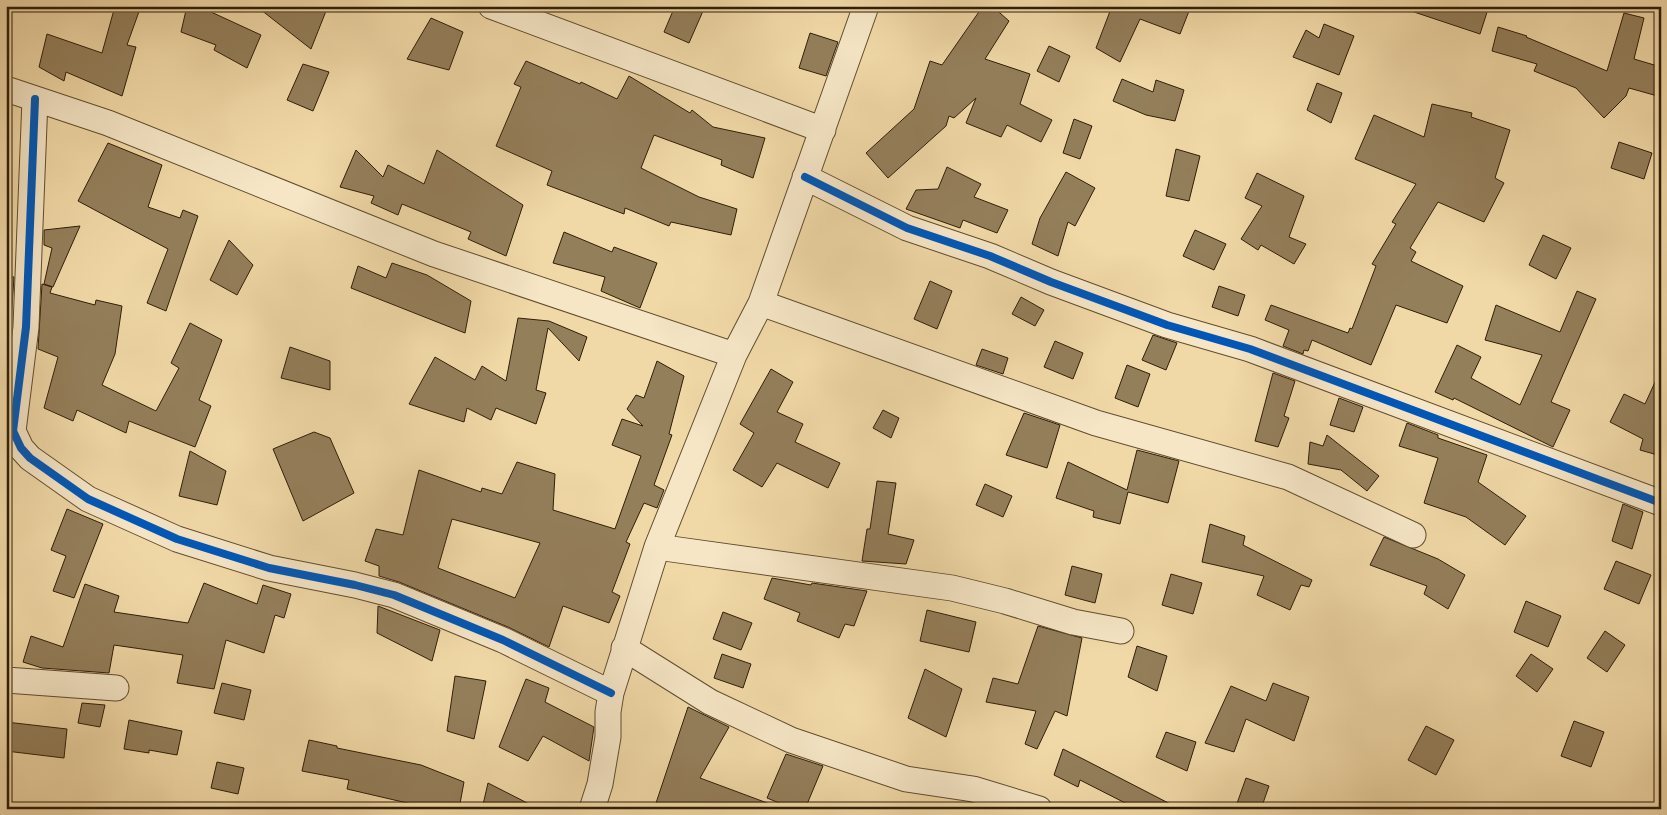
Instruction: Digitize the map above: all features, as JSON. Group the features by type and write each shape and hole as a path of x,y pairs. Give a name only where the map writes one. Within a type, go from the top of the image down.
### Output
{"street":[{"path":"491,6 822,130"},
{"path":"592,809 600,784 608,737 608,712 611,693 657,547 734,354 760,303 866,6"},
{"path":"6,89 108,123 434,254 734,354"},
{"path":"35,99 26,327 13,431 21,448 30,458 88,499 177,539 269,568 355,585 394,595 503,640 611,693"},
{"path":"805,177 907,228 990,256 1051,282 1167,325 1250,349 1661,504"},
{"path":"760,303 1096,423 1288,477 1413,535"},
{"path":"657,547 952,588 1005,601 1073,622 1120,630"},
{"path":"624,648 710,702 791,740 906,779 973,789 1038,809"},
{"path":"6,680 116,688"}],"building":[{"path":"115,6 141,6 127,45 136,47 122,96 66,72 64,81 39,67 47,34 102,53"},
{"path":"187,6 198,6 261,35 247,68 214,50 216,45 181,32"},
{"path":"256,6 328,6 311,49"},
{"path":"675,6 693,6 703,11 689,43 664,32"},
{"path":"983,6 992,6 1009,21 985,59 1030,74 1020,104 1052,120 1041,142 1007,125 1001,137 966,123 976,98 954,118 949,116 946,126 888,178 866,153 914,109 930,61 942,65"},
{"path":"1112,6 1191,6 1180,34 1140,19 1120,62 1096,48"},
{"path":"1408,6 1489,6 1480,34 1408,10"},
{"path":"1624,13 1644,18 1634,59 1661,67 1661,97 1629,88 1626,96 1604,118 1576,88 1534,71 1537,64 1492,51 1498,27 1527,36 1607,71"},
{"path":"431,18 463,32 449,70 407,59"},
{"path":"1324,24 1354,36 1339,75 1293,57 1306,30 1319,38"},
{"path":"810,33 838,42 826,76 799,68"},
{"path":"1049,46 1070,56 1059,82 1037,71"},
{"path":"526,61 580,84 581,82 617,99 629,76 690,113 692,110 713,127 765,138 753,178 721,165 722,160 654,135 641,168 699,197 737,209 731,235 671,222 669,226 625,208 624,214 547,185 552,171 496,146 521,87 514,84"},
{"path":"303,64 329,72 313,111 287,100"},
{"path":"1122,79 1153,92 1156,80 1184,90 1175,121 1146,115 1113,101"},
{"path":"1317,83 1342,93 1331,123 1307,110"},
{"path":"1432,104 1472,113 1471,117 1510,130 1495,178 1504,183 1484,222 1438,202 1410,248 1416,252 1411,261 1463,286 1447,323 1396,305 1371,365 1312,340 1308,351 1304,350 1303,354 1283,346 1289,330 1265,320 1271,305 1348,333 1350,328 1352,329 1376,266 1372,264 1396,224 1392,222 1416,184 1355,159 1374,115 1424,137"},
{"path":"1074,119 1092,126 1080,159 1063,153"},
{"path":"1619,142 1652,153 1644,179 1611,168"},
{"path":"108,143 162,165 148,207 180,218 183,210 198,216 166,311 147,303 168,249 78,201"},
{"path":"1176,149 1200,156 1189,201 1166,196"},
{"path":"356,150 383,177 388,165 424,184 437,150 523,205 506,256 468,239 471,232 402,204 398,215 371,203 374,196 340,187"},
{"path":"947,167 981,184 974,197 1008,210 997,233 963,220 960,228 906,209 916,190 938,189"},
{"path":"1066,172 1095,188 1075,226 1068,222 1058,256 1032,244 1040,218"},
{"path":"1257,173 1304,196 1289,237 1306,244 1294,264 1261,245 1258,250 1241,239 1262,206 1245,198"},
{"path":"80,226 53,287 44,284 52,248 44,245 44,230"},
{"path":"1195,230 1226,244 1214,270 1183,256"},
{"path":"564,232 612,252 614,247 657,263 640,308 601,291 605,277 553,263"},
{"path":"1543,235 1571,248 1556,279 1529,265"},
{"path":"229,240 253,265 237,295 210,280"},
{"path":"392,263 427,275 471,301 465,333 351,288 358,266 386,278"},
{"path":"6,276 14,277 10,337 6,335"},
{"path":"930,281 952,291 937,329 914,319"},
{"path":"42,284 52,287 50,293 95,305 96,300 122,306 115,354 102,385 156,411 179,368 171,363 190,323 222,340 199,400 211,406 195,447 129,421 126,433 77,410 73,421 44,408 58,357 38,349"},
{"path":"1219,286 1245,295 1238,316 1212,307"},
{"path":"1577,291 1596,299 1551,402 1570,410 1553,447 1454,398 1453,400 1435,392 1457,345 1481,357 1471,378 1520,405 1542,355 1485,340 1496,305 1560,332"},
{"path":"1021,297 1044,310 1035,326 1012,314"},
{"path":"518,318 549,321 587,337 579,361 548,328 536,390 546,393 536,424 496,408 491,420 467,408 464,422 409,404 435,357 475,380 482,366 506,381"},
{"path":"1153,335 1177,343 1166,370 1142,360"},
{"path":"1055,341 1083,353 1073,379 1044,367"},
{"path":"290,347 330,361 330,390 281,378"},
{"path":"982,349 1008,358 1003,374 976,365"},
{"path":"657,361 684,376 669,434 672,435 654,485 664,490 657,508 644,503 626,542 630,544 612,592 620,596 609,623 563,606 549,647 508,627 399,582 379,576 379,566 365,561 376,529 403,535 419,470 481,492 482,488 502,494 517,462 555,474 553,510 615,529 641,456 612,445 622,419 643,426 627,409 636,395 644,398","holes":["452,519 540,543 515,598 438,568"]},
{"path":"1127,365 1150,374 1138,407 1115,398"},
{"path":"771,369 793,382 777,412 803,424 795,442 840,463 828,488 777,463 762,487 733,470 754,433 740,424"},
{"path":"1661,369 1661,456 1640,450 1643,439 1610,422 1624,394 1645,404"},
{"path":"1273,373 1295,381 1284,416 1289,418 1278,447 1255,441"},
{"path":"1339,398 1363,407 1354,432 1330,425"},
{"path":"883,410 899,418 891,438 873,428"},
{"path":"1024,413 1060,425 1047,468 1006,455"},
{"path":"1407,423 1438,435 1438,438 1487,455 1478,482 1526,516 1505,545 1466,517 1424,503 1438,458 1399,446"},
{"path":"314,432 330,438 354,493 303,521 273,449"},
{"path":"1327,435 1379,476 1367,491 1341,470 1308,464 1310,442 1323,446"},
{"path":"1137,450 1179,461 1168,503 1128,492 1120,524 1093,517 1094,511 1056,498 1068,462 1127,490"},
{"path":"190,451 226,471 217,505 179,496"},
{"path":"877,481 896,483 888,534 914,540 906,564 862,561 867,529 870,529"},
{"path":"985,484 1012,496 1003,517 976,505"},
{"path":"1623,504 1643,512 1632,549 1612,541"},
{"path":"67,509 103,524 74,598 53,591 66,556 51,550"},
{"path":"1210,524 1245,536 1243,545 1312,580 1309,587 1301,585 1290,610 1257,595 1264,576 1202,562"},
{"path":"1384,537 1438,559 1465,575 1448,609 1424,594 1427,586 1370,565"},
{"path":"1616,561 1651,575 1639,604 1604,589"},
{"path":"1072,566 1102,574 1095,603 1065,595"},
{"path":"1171,574 1202,583 1193,614 1162,605"},
{"path":"772,578 811,585 812,583 867,591 854,626 845,624 839,638 797,621 800,613 764,599"},
{"path":"204,583 257,604 263,585 291,594 284,618 275,615 264,653 226,640 214,689 177,683 183,655 114,645 109,673 42,668 23,662 31,636 63,647 85,584 119,596 114,612 188,623"},
{"path":"1526,601 1561,616 1548,647 1514,632"},
{"path":"378,606 440,630 432,661 377,633"},
{"path":"927,610 976,622 969,652 920,641"},
{"path":"723,612 752,623 741,650 713,639"},
{"path":"1038,626 1082,638 1067,716 1055,711 1037,749 1025,744 1036,711 986,702 993,678 1018,684"},
{"path":"1605,631 1625,645 1607,672 1587,658"},
{"path":"1137,646 1167,656 1157,691 1128,677"},
{"path":"722,654 751,664 743,688 714,678"},
{"path":"1531,654 1553,669 1537,692 1516,676"},
{"path":"925,669 962,689 946,737 908,718"},
{"path":"455,676 486,681 474,739 447,731"},
{"path":"526,679 549,688 545,702 594,727 589,761 543,736 528,761 499,747"},
{"path":"222,683 251,690 244,720 214,713"},
{"path":"1273,683 1309,697 1294,741 1246,719 1234,752 1205,743 1231,686 1266,701"},
{"path":"82,703 105,705 100,727 78,723"},
{"path":"688,707 729,727 700,778 778,807 778,809 654,809"},
{"path":"129,720 182,731 177,755 149,750 149,753 124,749"},
{"path":"1574,721 1604,732 1591,767 1561,756"},
{"path":"6,722 67,729 64,758 6,751"},
{"path":"1426,726 1454,740 1436,775 1408,760"},
{"path":"1166,732 1196,742 1187,771 1156,757"},
{"path":"309,740 337,746 337,748 421,765 464,782 459,809 433,809 347,789 349,780 302,771"},
{"path":"1063,749 1180,809 1137,809 1080,780 1078,787 1054,775"},
{"path":"786,754 823,766 805,809 794,809 767,798"},
{"path":"217,762 244,768 238,794 211,788"},
{"path":"1246,778 1269,786 1261,809 1235,809"},
{"path":"488,783 539,809 482,809"}],"cycle path":[{"path":"35,99 26,327 13,431 21,448 30,458 88,499 177,539 269,568 355,585 394,595 503,640 611,693"},
{"path":"805,177 907,228 990,256 1051,282 1167,325 1250,349 1661,503"}]}
